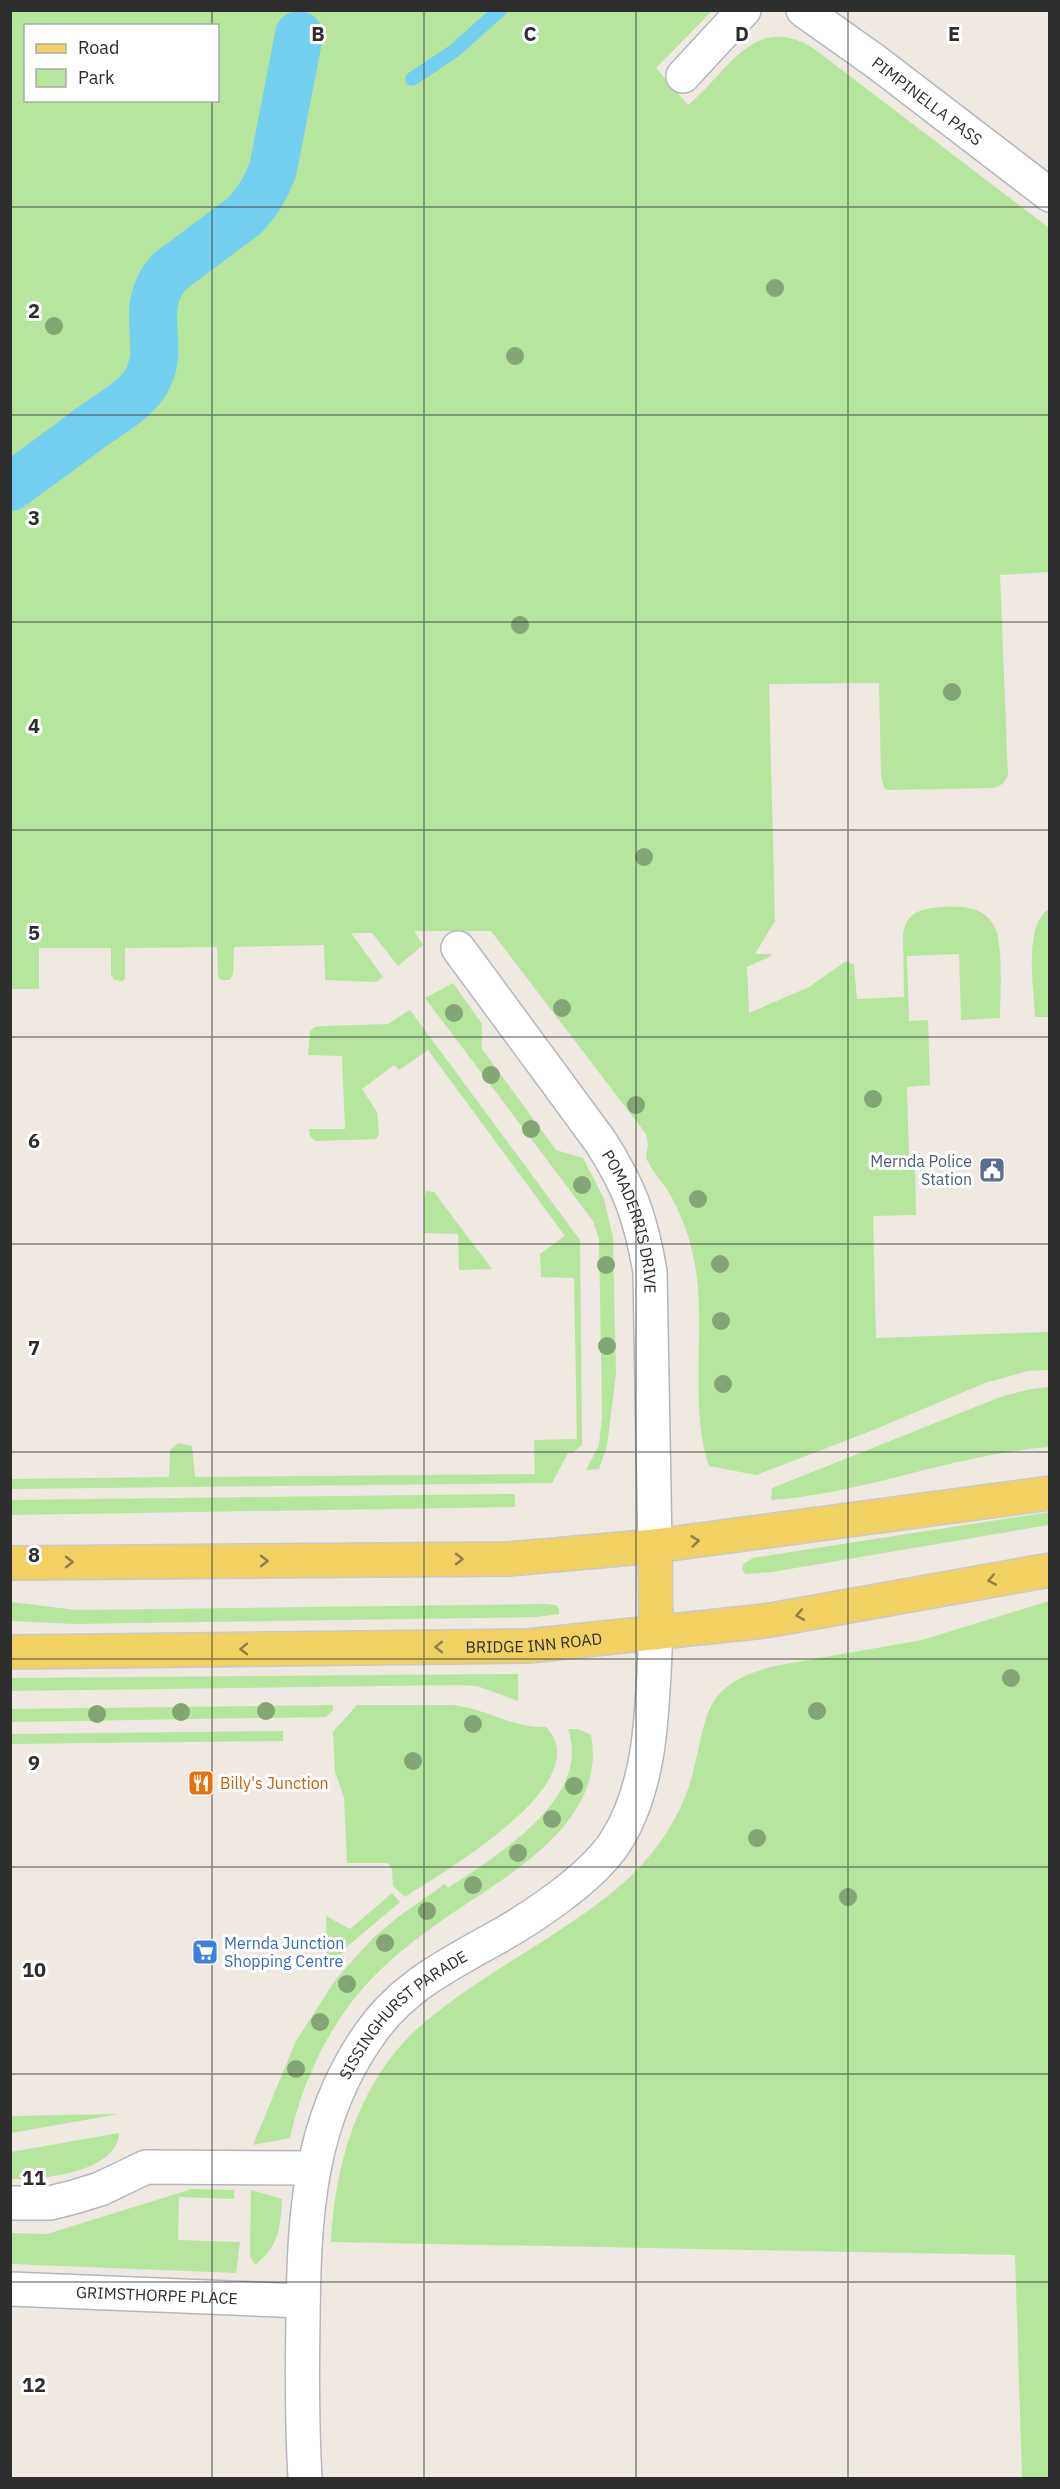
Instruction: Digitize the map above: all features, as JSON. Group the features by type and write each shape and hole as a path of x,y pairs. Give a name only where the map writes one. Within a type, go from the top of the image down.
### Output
{"main road":[{"path":"10,1563 508,1559 655,1546 1050,1493"},
{"path":"655,1546 656,1633"},
{"name":"BRIDGE INN ROAD","path":"10,1652 528,1646 792,1616 1050,1570"}],"street":[{"path":"683,76 744,10"},
{"name":"PIMPINELLA PASS","path":"803,10 1050,195"},
{"name":"POMADERRIS DRIVE","path":"458,948 600,1141 618,1167 633,1199 644,1235 650,1272 655,1546"},
{"name":"SISSINGHURST PARADE","path":"305,2478 302,2413 305,2224 313,2168 338,2087 370,2033 413,1987 438,1969 505,1933 562,1894 593,1868 616,1842 641,1782 651,1719 656,1633"},
{"path":"10,2203 50,2203 74,2197 100,2189 146,2167 313,2168"},
{"name":"GRIMSTHORPE PLACE","path":"10,2289 303,2301"}],"green space":[{"path":"11,11 712,11 656,68 688,105 729,63 757,42 774,37 792,39 813,48 1049,228 1049,572 1000,575 1008,775 1006,780 993,788 888,790 884,788 881,777 879,683 769,684 775,921 755,954 771,954 771,956 747,967 749,1013 809,987 846,961 854,965 857,999 904,997 903,934 912,916 926,909 960,907 980,911 990,920 999,944 1000,1018 961,1020 959,954 907,956 909,1021 928,1020 930,1085 907,1087 909,1158 915,1158 916,1215 873,1216 876,1338 1048,1332 1049,1370 1028,1371 985,1383 871,1431 756,1475 709,1466 700,1422 697,1279 694,1258 681,1216 646,1158 648,1144 646,1134 491,931 414,931 423,945 398,966 372,933 351,933 383,977 376,982 325,980 324,945 234,947 233,974 230,980 221,980 218,977 217,947 125,948 125,978 123,981 114,980 111,975 111,948 39,948 39,989 11,989"},
{"path":"1049,909 1049,1017 1035,1017 1032,975 1033,943 1041,917"},
{"path":"453,983 482,1024 482,1049 556,1150 583,1158 604,1199 613,1238 616,1374 607,1446 599,1469 586,1470 599,1445 602,1416 599,1238 593,1221 425,998"},
{"path":"410,1010 580,1240 582,1445 572,1453 568,1453 552,1483 11,1489 11,1479 169,1477 170,1450 178,1443 192,1446 195,1477 535,1474 534,1440 577,1439 574,1278 541,1277 540,1254 565,1236 428,1050 399,1070 394,1065 362,1089 377,1112 379,1134 376,1139 315,1141 310,1136 309,1129 345,1129 342,1056 308,1055 310,1031 322,1026 388,1024"},
{"path":"426,1191 434,1192 492,1269 459,1270 458,1234 424,1233"},
{"path":"1049,1387 1049,1447 979,1457 841,1490 771,1500 772,1488 1003,1396"},
{"path":"515,1494 515,1507 10,1515 11,1500"},
{"path":"1049,1512 1049,1525 772,1572 746,1574 742,1570 743,1564 753,1558"},
{"path":"1049,1601 1049,2478 1022,2478 1015,2255 331,2242 338,2180 346,2150 369,2092 385,2066 404,2042 441,2009 594,1906 637,1870 666,1834 683,1802 706,1719 720,1693 732,1683 750,1674 774,1666 922,1640"},
{"path":"11,1602 76,1610 545,1604 556,1605 559,1614 536,1617 73,1624 11,1621"},
{"path":"518,1674 518,1701 477,1686 457,1685 10,1691 11,1678"},
{"path":"333,1705 333,1710 326,1717 11,1722 11,1709"},
{"path":"357,1705 454,1705 522,1725 546,1727 557,1749 552,1774 535,1799 509,1824 480,1847 405,1897 393,1886 392,1869 388,1863 347,1863 344,1798 335,1772 333,1732"},
{"path":"568,1729 578,1729 591,1735 592,1767 584,1795 568,1821 546,1845 521,1866 422,1934 373,1977 351,2003 328,2038 301,2098 290,2138 253,2145 296,2041 336,1979 373,1938 398,1917 445,1884 448,1888 491,1859 535,1822 554,1801 567,1778 572,1754"},
{"path":"283,1731 283,1741 10,1744 11,1734"},
{"path":"392,1893 400,1902 349,1945 327,1971 326,1916 350,1929"},
{"path":"119,2114 11,2133 11,2116"},
{"path":"119,2133 115,2147 92,2165 40,2178 11,2179 11,2152"},
{"path":"192,2189 234,2190 234,2199 179,2197 178,2240 240,2242 236,2273 11,2264 11,2233 47,2234"},
{"path":"251,2190 282,2199 274,2243 255,2265 250,2256"}],"waterway":[{"path":"412,79 454,51 500,10"},
{"path":"10,487 124,405 144,386 153,365 153,313 160,286 169,272 244,216 257,200 273,169 299,35"}],"place":[{"name":"Mernda Police Station","path":"992,1170"},
{"name":"Billy's Junction","path":"201,1783"},
{"name":"Mernda Junction Shopping Centre","path":"205,1952"}]}
